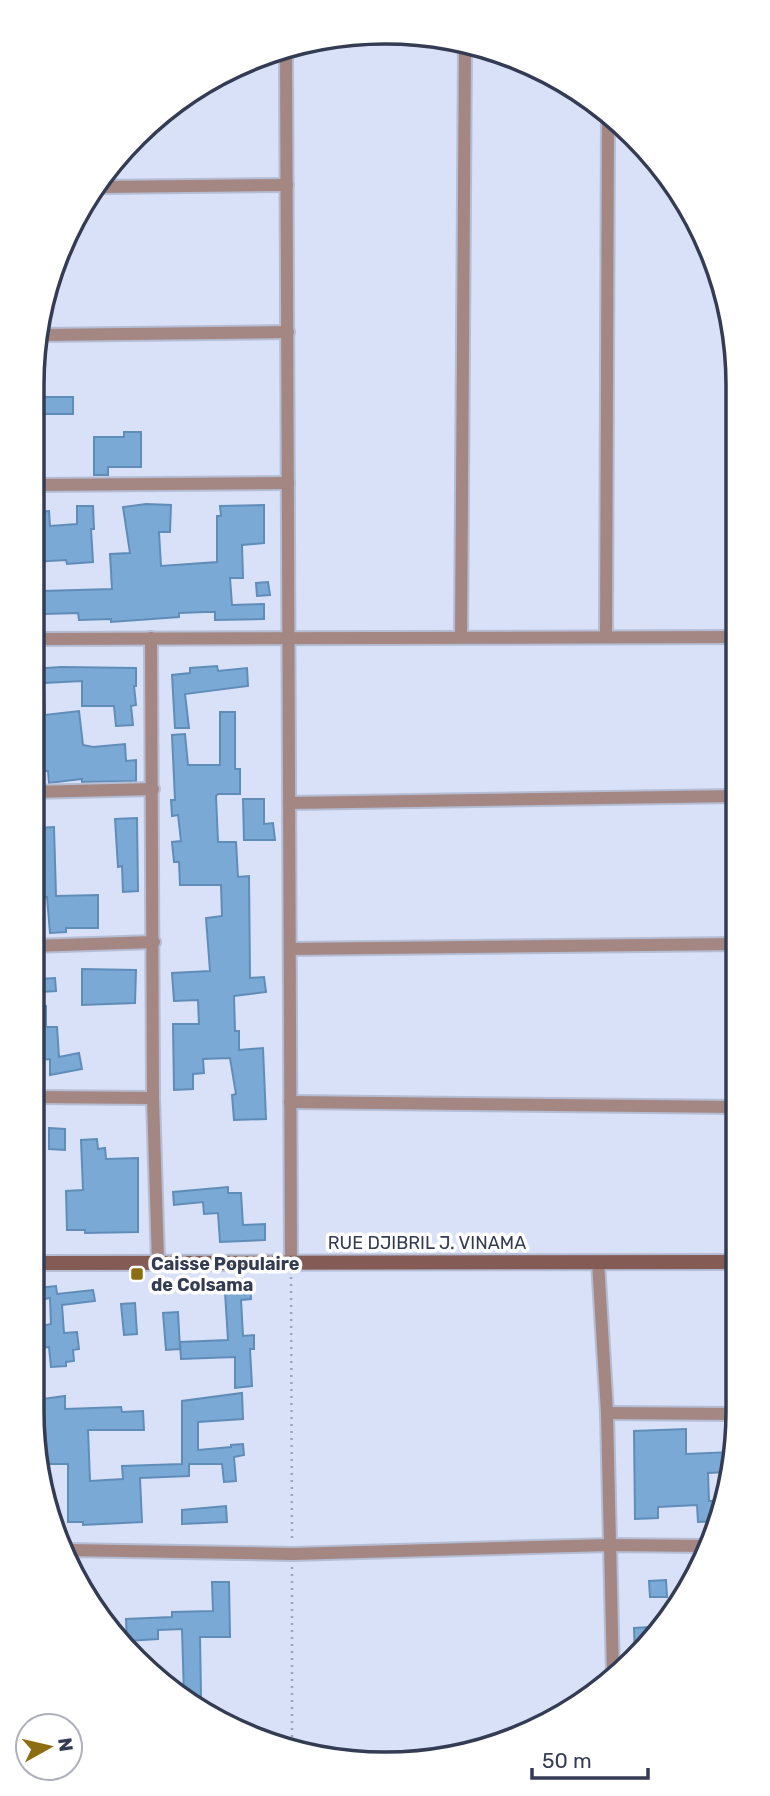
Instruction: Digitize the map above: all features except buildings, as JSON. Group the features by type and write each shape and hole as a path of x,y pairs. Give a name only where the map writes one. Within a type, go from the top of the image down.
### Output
{"street":[{"path":"461,637 465,53"},
{"path":"286,58 290,1263"},
{"path":"606,637 608,126"},
{"path":"107,187 287,185"},
{"path":"48,335 288,332"},
{"path":"44,485 288,483"},
{"path":"44,639 726,636"},
{"path":"151,638 153,1098 158,1262"},
{"path":"44,792 153,789"},
{"path":"289,803 726,796"},
{"path":"44,946 154,942"},
{"path":"290,949 726,944"},
{"path":"44,1097 153,1098"},
{"path":"290,1102 726,1107"},
{"path":"598,1262 607,1413 614,1664"},
{"name":"RUE DJIBRIL J. VINAMA","path":"44,1263 726,1262"},
{"path":"607,1413 726,1414"},
{"path":"74,1550 292,1554 609,1545 698,1546"}],"path":[{"path":"290,1263 292,1739"}],"place":[{"name":"Caisse Populaire de Colsama","path":"137,1274"}]}
